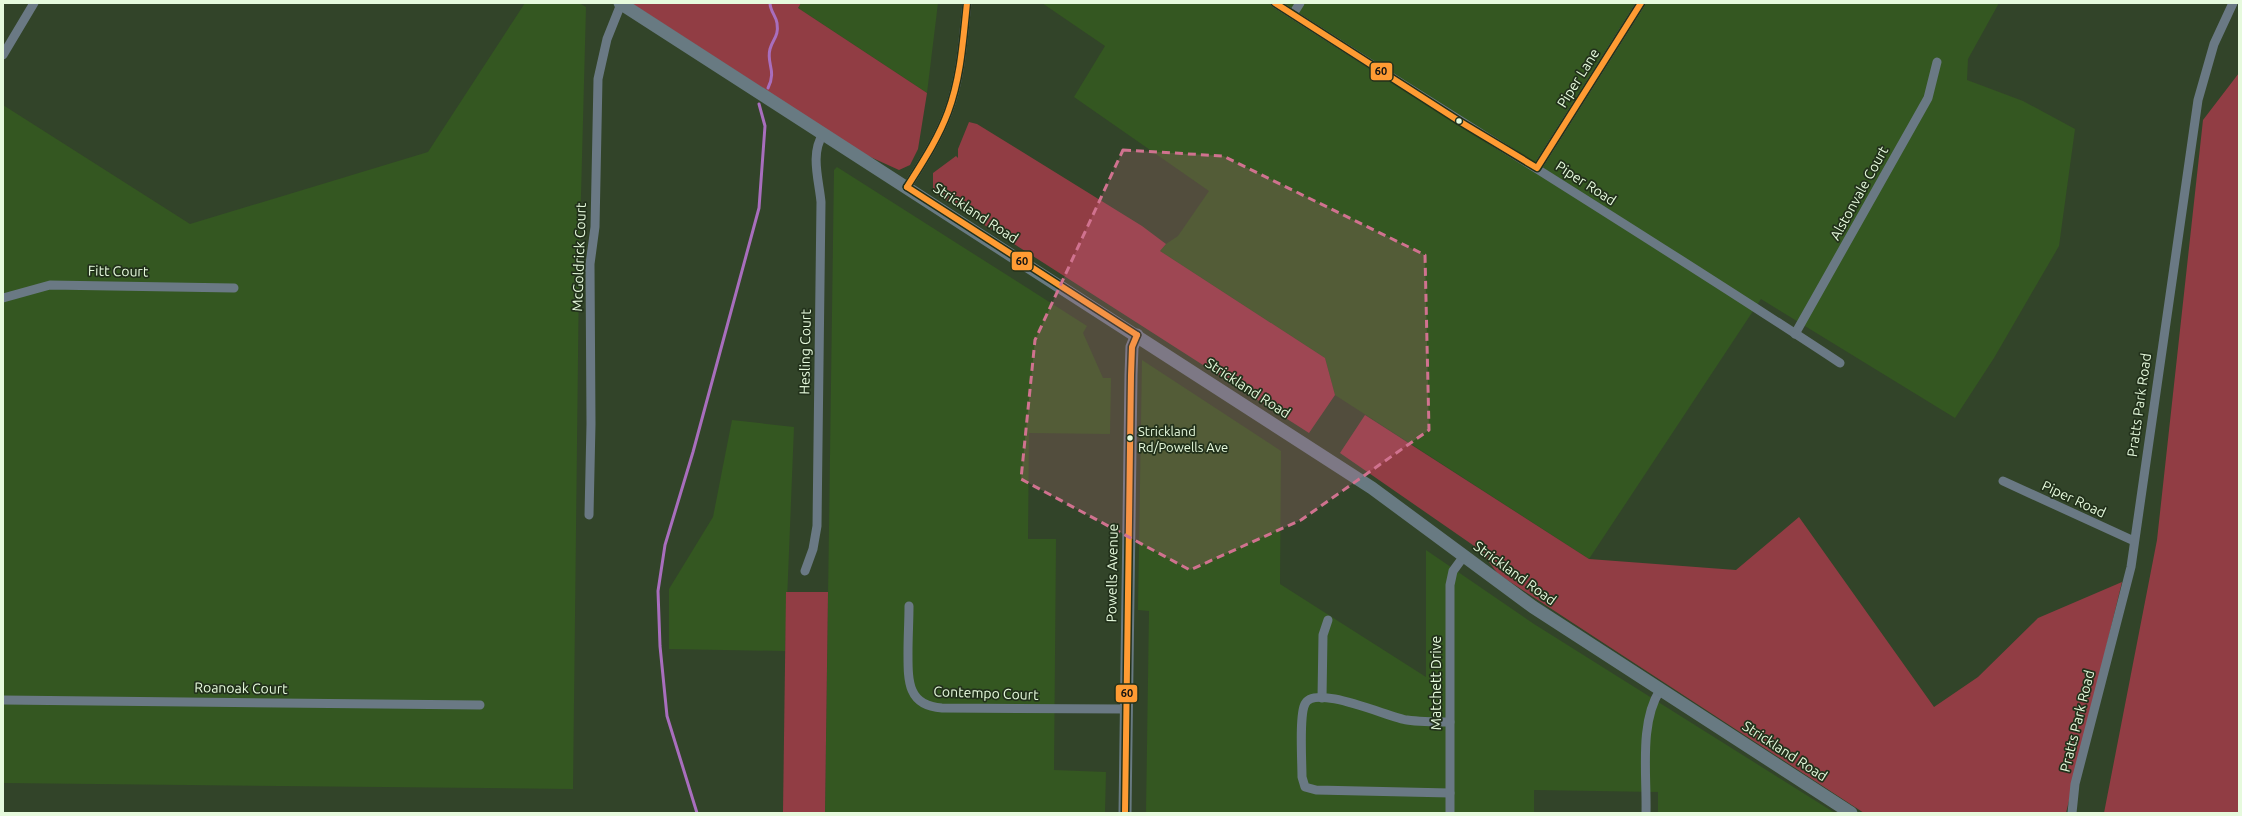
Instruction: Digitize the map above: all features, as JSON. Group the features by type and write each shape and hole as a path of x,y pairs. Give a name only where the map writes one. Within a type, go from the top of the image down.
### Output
{"main road":[{"name":"Strickland Road","path":"621,4 1137,335 1372,488 1533,607 1851,813"},
{"name":"Powells Avenue","path":"1125,813 1131,375 1132,347 1137,335"}],"street":[{"path":"3,55 34,3"},
{"path":"907,187 937,136 952,101 967,3"},
{"name":"Piper Road","path":"1275,3 1538,168 1840,363"},
{"path":"1293,14 1300,3"},
{"name":"Piper Lane","path":"1538,168 1641,3"},
{"name":"Pratts Park Road","path":"2072,813 2076,784 2131,567 2195,115 2209,58 2233,3"},
{"name":"McGoldrick Court","path":"589,516 591,424 590,264 595,227 598,79 607,39 621,4"},
{"name":"Alstonvale Court","path":"1795,334 1928,98 1938,62"},
{"name":"Hesling Court","path":"805,571 813,549 817,526 820,202 816,159 818,142 824,134"},
{"name":"Fitt Court","path":"3,298 50,285 234,288"},
{"name":"Piper Road","path":"2003,481 2134,542"},
{"name":"Matchett Drive","path":"1450,813 1450,586 1453,572 1464,556"},
{"name":"Contempo Court","path":"909,606 908,680 917,698 928,706 1127,710"},
{"path":"1322,698 1323,635 1328,620"},
{"path":"1646,813 1648,718 1653,702 1660,690"},
{"path":"1450,722 1406,720 1354,703 1322,698 1308,700 1303,708 1302,777 1305,786 1316,790 1450,793"},
{"name":"Roanoak Court","path":"3,700 480,705"}],"highlighted area":[{"path":"1123,150 1223,156 1425,255 1429,430 1301,520 1190,570 1021,479 1035,340"}],"shaded area":[{"path":"525,3 579,3 586,7 579,271 573,789 3,783 3,105 190,224 428,152"},
{"path":"631,3 801,3 798,8 927,93 918,149 910,165 899,170 866,155"},
{"path":"801,3 938,3 927,93 798,8"},
{"path":"1042,3 1999,3 1968,59 1967,80 2023,101 2075,129 2059,246 1994,358 1955,418 1761,299 1589,559 1335,395 1325,358 1160,251 1166,244 1178,236 1209,191 1074,97 1105,46"},
{"path":"2239,73 2239,813 2104,813 2157,540 2203,120"},
{"path":"969,122 977,124 1142,226 1166,244 1160,251 1325,358 1335,395 1309,433 933,192 933,173 956,156 958,158 958,149"},
{"path":"837,167 1087,326 1083,333 1103,378 1111,378 1110,434 1029,433 1028,539 1056,539 1054,770 1106,772 1105,813 825,813 834,170"},
{"path":"1142,360 1281,451 1280,584 1426,677 1426,550 1534,624 1835,813 1658,813 1658,792 1534,790 1534,813 1146,813 1149,611 1138,610"},
{"path":"1365,415 1589,559 1736,570 1799,517 1934,707 1978,677 2038,618 2122,582 2066,813 1864,813 1498,574 1480,550 1340,453"},
{"path":"732,420 794,427 785,651 669,649 669,589 713,517"},
{"path":"786,592 828,592 825,813 783,813"}],"waterway":[{"path":"768,88 772,76 769,54 777,28 770,3"},
{"path":"697,813 667,716 660,646 658,591 665,545 693,452 759,208 765,126 759,104"}],"transit line":[{"name":"60","path":"907,187 935,141 948,112 956,85 961,58 967,3"},
{"name":"60","path":"1275,3 1459,121 1537,168 1641,3"},
{"name":"60","path":"907,187 1137,335"},
{"name":"60","path":"1125,813 1131,375 1132,347 1137,335"}],"place":[{"name":"Strickland Rd/Powells Ave","path":"1130,438"}]}
